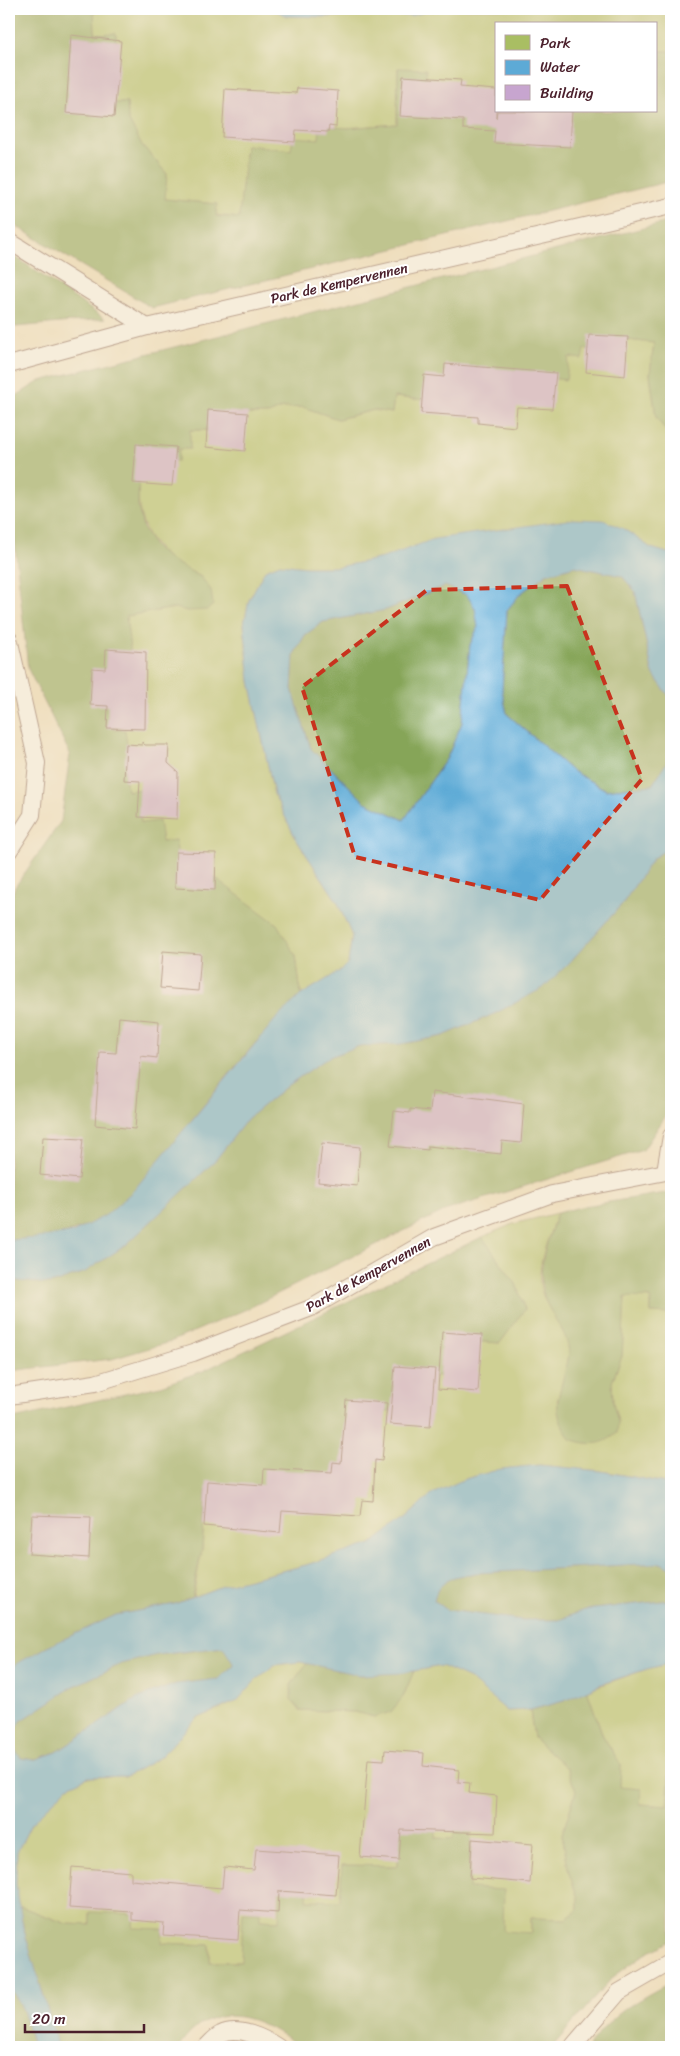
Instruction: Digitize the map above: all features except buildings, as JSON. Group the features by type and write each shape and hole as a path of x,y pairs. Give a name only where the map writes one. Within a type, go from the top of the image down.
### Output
{"lane":[{"name":"Park de Kempervennen","path":"9,365 147,327 671,206"},
{"path":"9,241 147,327"},
{"path":"9,638 36,763 32,815 9,851"},
{"path":"668,1171 671,1136"},
{"name":"Park de Kempervennen","path":"9,1396 95,1383 193,1353 311,1308 434,1237 552,1194 668,1171"},
{"path":"572,2047 619,1992 671,1962"},
{"path":"206,2047 221,2033 239,2030 278,2047"}],"highlighted area":[{"path":"567,586 642,779 540,900 355,857 302,687 427,590"}],"green space":[{"path":"9,9 94,9 95,34 116,33 116,65 105,103 127,103 128,119 142,145 167,174 165,199 217,204 216,216 239,218 246,145 291,150 293,137 319,139 320,126 347,128 397,124 398,68 426,69 426,88 495,112 658,112 658,51 671,51 671,181 152,308 9,222"},
{"path":"94,9 273,9 287,16 326,17 434,11 435,9 671,9 671,51 658,51 658,22 495,22 495,111 470,96 398,68 397,124 347,128 321,126 319,139 292,150 246,145 239,218 216,215 216,204 164,199 167,174 142,145 127,119 127,103 105,103 116,34 95,34"},
{"path":"498,112 548,112 547,129"},
{"path":"671,221 671,438 656,417 650,374 654,343 628,340 604,351 584,349 582,359 569,357 566,380 549,378 443,390 425,400 394,397 392,413 374,410 338,419 303,407 283,408 268,414 243,414 213,430 190,430 190,449 179,449 178,461 166,460 139,451 138,507 143,528 154,546 169,559 201,577 211,590 213,605 207,610 188,611 175,608 126,616 131,656 111,675 91,678 93,698 110,696 114,730 125,730 128,752 142,767 124,770 127,791 150,788 139,806 141,823 159,821 162,842 176,840 178,863 192,861 277,924 296,956 301,995 249,1050 147,1175 116,1208 98,1221 60,1235 32,1240 9,1240 9,903 15,887 61,821 70,754 28,669 9,488 9,405 16,396 40,381"},
{"path":"9,254 105,319 16,327 9,325"},
{"path":"627,340 654,343 650,374 656,417 671,438 671,554 651,548 624,529 383,558 338,567 306,567 280,564 265,570 249,600 244,624 250,681 274,794 296,839 337,901 352,936 348,963 340,971 301,995 296,956 231,891 192,861 178,863 175,840 162,842 141,823 139,806 150,788 127,791 124,769 128,752 114,731 110,696 93,698 91,678 111,675 126,616 175,608 188,611 201,577 172,561 156,546 142,522 138,495 139,451 179,449 190,430 212,430 242,414 268,414 283,408 303,407 338,419 374,410 392,413 394,397 425,400 517,379 549,378 569,357 584,349 605,351"},
{"path":"575,566 622,576 635,591 653,674 671,699 671,756 652,785 607,790 572,771 507,714 502,690 507,610 520,594 546,574"},
{"path":"444,586 467,595 475,608 478,627 470,645 462,723 447,758 404,820 365,802 311,749 292,689 294,654 305,635 323,622 386,610"},
{"path":"671,847 671,1108 643,1150 444,1211 249,1308 170,1342 112,1359 9,1371 9,1278 18,1281 50,1284 85,1272 126,1245 214,1162 248,1118 288,1085 329,1057 359,1046 401,1044 443,1036 496,1013 542,988 569,963 623,903 653,858"},
{"path":"671,1192 671,1314 651,1313 651,1298 625,1297 622,1356 612,1382 613,1403 618,1422 617,1433 606,1441 595,1444 570,1439 560,1421 558,1413 558,1399 568,1362 568,1345 544,1296 541,1272 557,1213 584,1206"},
{"path":"557,1213 545,1247 540,1283 550,1310 562,1328 568,1342 567,1368 557,1402 618,1422 613,1403 612,1382 622,1356 625,1296 651,1298 651,1313 671,1314 671,1484 601,1471 539,1465 432,1494 405,1519 371,1544 306,1565 222,1586 193,1597 202,1549 206,1491 238,1493 357,1437 442,1339 500,1343 525,1309 516,1284 482,1237 513,1224"},
{"path":"482,1237 516,1284 525,1309 500,1343 442,1339 440,1376 395,1373 392,1411 347,1409 346,1476 263,1505 237,1493 206,1491 202,1549 192,1597 175,1604 116,1615 51,1645 16,1664 9,1672 9,1420 160,1386 203,1371"},
{"path":"661,1563 671,1569 671,1600 585,1610 559,1620 522,1620 447,1610 434,1600 440,1586 444,1582 461,1575"},
{"path":"224,1647 234,1665 218,1679 176,1684 136,1699 57,1752 33,1760 21,1758 12,1746 10,1736 21,1721 72,1687 121,1664 157,1655"},
{"path":"307,1663 291,1685 300,1710 355,1712 374,1717 403,1697 414,1671 441,1666 470,1679 507,1711 530,1710 534,1738 567,1768 576,1791 562,1835 569,1873 578,1898 578,1910 566,1919 531,1918 531,1933 503,1932 469,1889 453,1839 435,1838 437,1787 399,1841 398,1866 342,1865 341,1901 307,1900 280,1921 260,1920 241,1962 210,1962 210,1945 162,1943 133,1928 134,1914 90,1913 90,1925 67,1924 19,1906 16,1884 17,1852 31,1824 68,1786 88,1777 127,1776 160,1757 196,1719 237,1701 256,1680 274,1665"},
{"path":"307,1663 360,1675 414,1671 403,1697 391,1712 374,1717 355,1712 300,1710 291,1700 291,1685"},
{"path":"671,1663 671,1755 667,1806 640,1804 619,1787 621,1765 603,1736 587,1690 647,1669"},
{"path":"587,1690 603,1736 621,1765 620,1787 641,1789 640,1804 667,1806 671,1755 671,1941 642,1956 612,1978 552,2047 300,2047 285,2036 253,2020 222,2017 207,2021 192,2031 179,2047 57,2047 27,1942 19,1906 67,1924 90,1925 90,1912 134,1914 133,1928 163,1929 162,1943 210,1945 210,1962 241,1962 243,1912 260,1912 260,1920 279,1921 281,1881 308,1882 307,1900 340,1901 342,1865 398,1866 399,1841 380,1840 437,1786 436,1838 453,1839 454,1831 471,1831 469,1888 504,1890 503,1931 531,1933 531,1918 566,1919 578,1910 578,1898 569,1873 562,1835 576,1791 567,1768 534,1738 530,1710 564,1701"},
{"path":"671,1982 671,2047 588,2047 616,2016"},
{"path":"9,1985 23,2010 33,2047 9,2047"}],"water":[{"path":"273,9 435,9 411,16 366,15 326,17 286,16"},
{"path":"574,519 603,520 624,529 651,548 671,554 671,699 653,674 635,591 622,576 575,566 546,574 520,594 507,610 502,690 507,714 572,771 606,790 652,785 671,756 671,847 653,858 623,903 569,963 543,988 496,1013 443,1036 401,1044 359,1046 329,1057 288,1085 248,1118 214,1162 126,1245 85,1272 50,1284 18,1281 9,1278 9,1240 74,1232 106,1215 133,1191 275,1020 301,995 340,971 348,963 352,936 337,901 296,839 274,794 250,681 244,624 249,600 265,570 280,564 306,567 338,567 383,558 434,539","holes":["445,586 467,595 475,608 478,627 470,645 462,723 447,758 404,820 365,802 311,749 292,689 294,654 305,635 323,622 386,610"]},
{"path":"539,1465 601,1471 671,1484 671,1569 661,1563 476,1573 455,1577 444,1582 440,1586 434,1600 447,1610 522,1620 559,1620 585,1610 671,1600 671,1663 599,1685 564,1701 530,1710 507,1711 470,1679 441,1666 403,1673 360,1675 300,1662 274,1665 256,1680 237,1701 196,1719 160,1757 127,1776 88,1777 68,1786 31,1824 17,1852 16,1884 23,1927 57,2047 33,2047 23,2010 9,1985 9,1672 16,1664 51,1645 116,1615 175,1604 222,1586 306,1565 371,1544 405,1519 432,1494 465,1479 501,1469","holes":["223,1647 234,1665 218,1679 176,1684 136,1699 57,1752 33,1760 21,1758 12,1746 10,1736 21,1721 72,1687 121,1664 157,1655"]}]}
